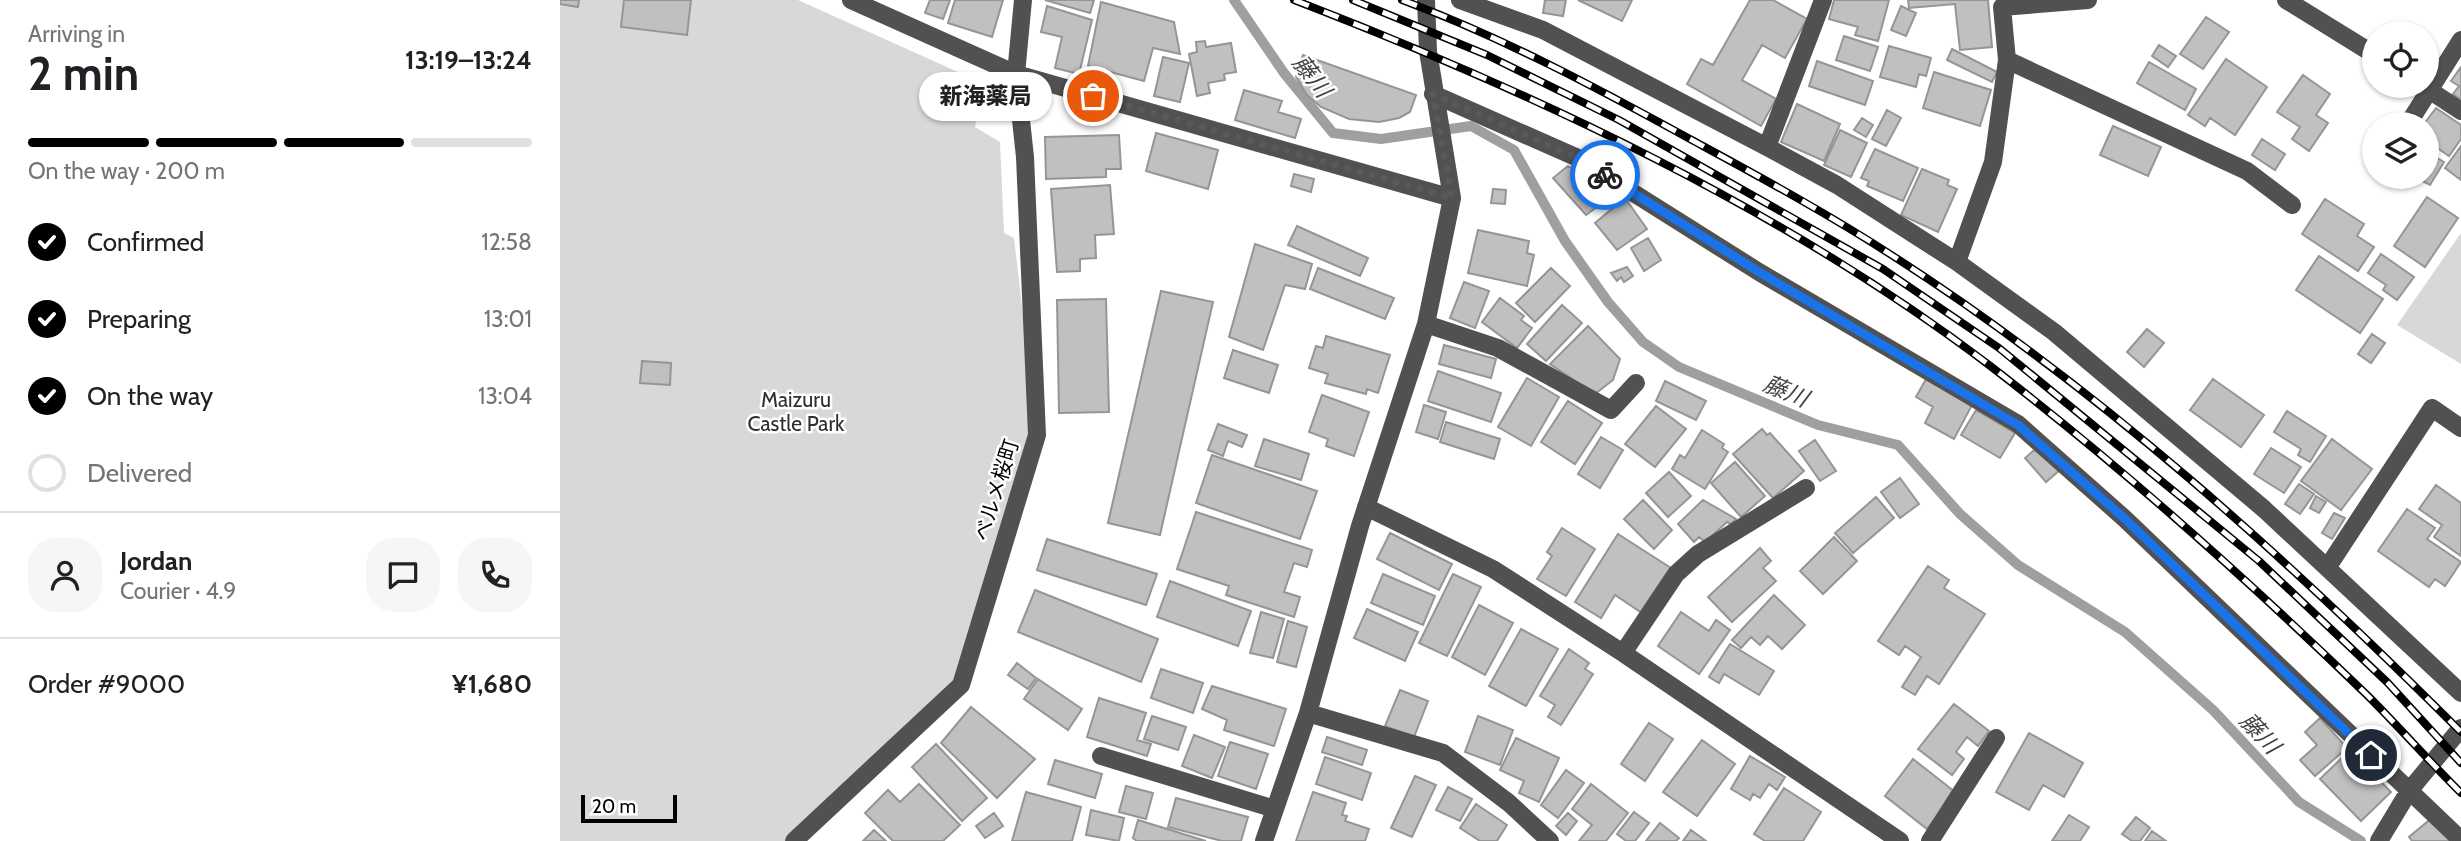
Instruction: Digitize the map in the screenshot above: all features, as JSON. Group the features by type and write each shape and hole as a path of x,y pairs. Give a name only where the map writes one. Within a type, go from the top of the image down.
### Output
{"street":[{"path":"851,0 1016,74 1452,198"},
{"name":"ベルメ桜町","path":"794,841 961,685 1037,435 1025,157 1016,74 1023,0"},
{"path":"1264,841 1308,713 1366,507 1426,324 1452,198 1435,103 1426,0"},
{"path":"1460,0 1543,30 1767,147 1837,185 1957,262 2054,332 2264,509 2461,692"},
{"path":"1767,147 1823,0"},
{"path":"1957,262 1993,162 2007,60 2003,7 2088,0"},
{"path":"2286,0 2362,47"},
{"path":"2439,70 2461,40"},
{"path":"2007,60 2247,171 2292,205"},
{"path":"2439,97 2461,111"},
{"path":"1435,103 1578,158 1759,272 2018,425 2124,518 2461,840"},
{"path":"1426,324 1497,348 1611,410 1636,383"},
{"path":"2327,568 2432,408 2461,428"},
{"path":"1623,653 1676,574 1699,554 1806,488"},
{"path":"1366,507 1493,569 1623,653 1900,841"},
{"path":"1308,713 1443,753 1509,803 1550,841"},
{"path":"2384,834 2409,791 2461,728"},
{"path":"1930,841 1996,738"},
{"path":"1101,756 1275,809"}],"green space":[{"name":"Maizuru Castle Park","path":"560,0 798,0 978,81 980,99 975,127 1000,142 1004,233 1014,238 1037,435 961,685 789,841 560,841"},
{"path":"2461,233 2461,364 2397,325"}],"building":[{"path":"560,0 579,0 578,7 560,4"},
{"path":"624,0 691,0 687,35 621,27"},
{"path":"930,0 950,0 943,19 925,13"},
{"path":"955,0 1003,0 992,37 948,23"},
{"path":"1045,0 1094,0 1090,13"},
{"path":"1545,0 1566,0 1563,16 1543,13"},
{"path":"1578,0 1632,0 1622,21"},
{"path":"1750,0 1773,0 1807,19 1785,58 1762,45 1742,80 1776,99 1761,126 1687,84 1701,59 1713,65"},
{"path":"1834,0 1889,0 1878,41 1855,35 1858,27 1829,19"},
{"path":"1908,0 1988,0 1992,47 1960,50 1955,4 1909,8"},
{"path":"1101,2 1174,22 1180,54 1153,48 1144,81 1088,66"},
{"path":"1047,6 1092,20 1079,74 1055,68 1062,37 1041,32"},
{"path":"1901,6 1916,13 1906,36 1891,30"},
{"path":"2206,17 2229,32 2203,69 2180,54"},
{"path":"1844,36 1878,47 1870,71 1836,60"},
{"path":"1205,41 1206,47 1231,43 1236,72 1224,74 1225,80 1208,83 1210,93 1197,96 1189,54 1197,52 1196,42"},
{"path":"2159,45 2176,56 2168,67 2152,56"},
{"path":"1889,46 1931,58 1926,76 1919,74 1916,87 1880,77"},
{"path":"1952,49 1997,72 1992,82 1947,60"},
{"path":"1303,55 1416,95 1410,112 1399,118 1379,122 1349,119 1321,107 1307,95 1296,77"},
{"path":"1163,57 1189,63 1180,102 1154,96"},
{"path":"2226,59 2267,87 2235,135 2210,118 2205,126 2188,115"},
{"path":"1817,61 1873,81 1865,105 1809,86"},
{"path":"2149,62 2196,89 2185,110 2137,83"},
{"path":"2461,67 2461,100 2453,94 2459,86 2451,81"},
{"path":"1934,72 1991,90 1980,126 1923,108"},
{"path":"2303,75 2330,94 2316,115 2328,123 2309,151 2292,139 2300,127 2277,112"},
{"path":"1244,90 1282,101 1278,112 1301,119 1295,138 1235,120"},
{"path":"1797,104 1840,124 1824,161 1781,142"},
{"path":"2436,108 2461,125 2461,139 2449,156 2439,149 2439,112 2433,112"},
{"path":"1887,110 1901,118 1886,146 1872,139"},
{"path":"1862,118 1873,125 1866,137 1854,130"},
{"path":"2113,126 2161,147 2148,176 2100,155"},
{"path":"1840,130 1867,143 1851,177 1824,165"},
{"path":"1156,133 1218,150 1208,189 1146,171"},
{"path":"1119,135 1121,169 1106,169 1106,177 1046,179 1045,137"},
{"path":"2262,139 2285,154 2275,170 2252,155"},
{"path":"2461,146 2461,180 2445,168"},
{"path":"1875,149 1918,168 1903,201 1867,186 1869,181 1861,178"},
{"path":"1568,166 1616,193 1586,215 1553,178"},
{"path":"1922,169 1949,180 1947,185 1957,189 1938,232 1901,215"},
{"path":"1294,174 1314,179 1311,192 1291,186"},
{"path":"1110,185 1114,234 1095,235 1096,258 1080,259 1080,271 1057,272 1051,189"},
{"path":"1493,189 1506,190 1505,204 1491,203"},
{"path":"2427,197 2458,218 2425,267 2394,246"},
{"path":"1625,198 1647,229 1617,250 1595,223"},
{"path":"2325,199 2364,224 2357,236 2374,247 2358,271 2302,234"},
{"path":"1297,226 1368,258 1360,276 1288,245"},
{"path":"1478,230 1529,241 1527,253 1534,255 1527,286 1468,273"},
{"path":"1648,238 1661,260 1644,271 1631,248"},
{"path":"1255,244 1312,264 1305,289 1285,285 1263,350 1229,337"},
{"path":"2381,254 2414,277 2397,300 2383,290 2386,285 2368,273"},
{"path":"2319,256 2383,299 2360,333 2296,290"},
{"path":"1627,267 1633,276 1624,282 1621,277 1617,281 1611,273"},
{"path":"1318,268 1394,298 1385,319 1310,289"},
{"path":"1551,268 1570,286 1535,322 1516,303"},
{"path":"1464,282 1489,291 1475,328 1450,318"},
{"path":"1161,291 1213,302 1160,535 1108,523"},
{"path":"1500,298 1524,316 1521,320 1532,328 1517,348 1482,322"},
{"path":"1106,299 1109,412 1059,413 1057,300"},
{"path":"1562,305 1582,323 1546,361 1527,344"},
{"path":"1588,326 1620,359 1613,380 1595,394 1550,364"},
{"path":"2147,329 2164,343 2144,367 2127,352"},
{"path":"2372,334 2385,343 2371,363 2358,354"},
{"path":"1326,336 1390,355 1378,393 1367,389 1366,394 1325,383 1328,374 1309,368 1316,346 1323,348"},
{"path":"1444,345 1496,359 1491,378 1439,364"},
{"path":"1233,350 1278,365 1269,393 1224,378"},
{"path":"642,361 671,363 670,385 640,383"},
{"path":"1438,371 1501,393 1491,422 1428,401"},
{"path":"1527,378 1559,397 1531,446 1498,427"},
{"path":"1926,379 1972,405 1954,439 1925,423 1933,407 1916,397"},
{"path":"2213,379 2264,415 2241,447 2190,410"},
{"path":"1665,381 1706,401 1696,420 1656,401"},
{"path":"1322,395 1369,412 1354,456 1326,446 1328,439 1309,432"},
{"path":"1568,401 1602,423 1575,464 1541,442"},
{"path":"1424,405 1446,412 1438,439 1416,432"},
{"path":"1656,406 1686,429 1655,467 1625,444"},
{"path":"1976,410 2015,433 2000,458 1961,435"},
{"path":"2287,411 2326,436 2310,462 2298,455 2301,449 2274,432"},
{"path":"1446,422 1500,439 1494,459 1440,442"},
{"path":"1218,424 1247,435 1242,447 1228,441 1223,456 1208,450"},
{"path":"1762,429 1767,435 1770,433 1804,471 1773,498 1733,454"},
{"path":"1702,430 1724,444 1722,448 1728,452 1705,489 1672,469 1680,455 1685,458"},
{"path":"1601,437 1623,450 1600,488 1578,474"},
{"path":"1264,439 1309,454 1301,480 1255,466"},
{"path":"2332,439 2372,469 2341,510 2301,481"},
{"path":"1815,440 1836,471 1820,481 1799,451"},
{"path":"2039,446 2060,470 2046,482 2025,458"},
{"path":"2271,448 2301,467 2284,493 2254,474"},
{"path":"1212,455 1317,491 1300,539 1196,503"},
{"path":"1735,462 1765,496 1741,517 1711,483"},
{"path":"1669,472 1691,496 1668,517 1646,493"},
{"path":"1900,478 1919,504 1900,518 1881,492"},
{"path":"2299,484 2314,494 2300,514 2285,504"},
{"path":"2436,485 2461,503 2461,556 2434,537 2442,525 2419,509"},
{"path":"2316,496 2326,502 2319,513 2310,508"},
{"path":"1876,497 1894,518 1853,553 1835,533"},
{"path":"1643,500 1672,530 1654,549 1624,519"},
{"path":"1703,500 1736,519 1731,524 1727,522 1705,542 1699,537 1694,542 1678,524"},
{"path":"2407,509 2435,528 2427,539 2461,562 2445,586 2435,579 2429,587 2378,551"},
{"path":"1196,512 1312,550 1307,567 1294,563 1284,592 1300,597 1294,617 1226,595 1229,586 1177,569"},
{"path":"2334,513 2345,518 2332,539 2322,533"},
{"path":"1562,528 1595,549 1566,596 1537,579 1552,556 1547,552"},
{"path":"1390,533 1452,564 1439,590 1377,559"},
{"path":"1618,534 1671,568 1642,613 1615,595 1601,618 1575,602"},
{"path":"1834,537 1857,561 1823,594 1800,571"},
{"path":"1047,539 1157,574 1146,605 1037,570"},
{"path":"1760,548 1771,561 1763,568 1776,581 1732,622 1708,597"},
{"path":"1928,566 1949,580 1944,588 1985,614 1939,684 1927,676 1915,695 1902,687 1921,657 1905,646 1899,655 1878,641"},
{"path":"1383,574 1435,596 1423,625 1371,603"},
{"path":"1453,574 1481,587 1447,656 1419,643"},
{"path":"1170,581 1251,611 1238,646 1157,617"},
{"path":"1035,590 1158,639 1141,682 1018,632"},
{"path":"1774,595 1805,625 1782,649 1768,636 1760,645 1751,637 1741,648 1732,640"},
{"path":"1479,605 1513,623 1485,675 1452,657"},
{"path":"1367,609 1418,632 1405,661 1354,638"},
{"path":"1261,612 1284,619 1273,658 1250,653"},
{"path":"1681,612 1709,631 1716,620 1730,630 1699,674 1658,646"},
{"path":"1288,621 1307,627 1296,667 1277,662"},
{"path":"1521,629 1558,649 1526,706 1489,686"},
{"path":"1730,644 1774,671 1759,695 1724,674 1719,683 1709,677"},
{"path":"1569,649 1589,663 1585,669 1593,674 1561,725 1548,717 1555,705 1540,696"},
{"path":"1017,663 1036,678 1028,689 1008,675"},
{"path":"1161,669 1203,683 1193,713 1151,698"},
{"path":"1038,679 1082,709 1068,730 1024,699"},
{"path":"1212,686 1286,709 1274,746 1224,730 1227,720 1202,709"},
{"path":"1400,690 1428,701 1414,737 1385,726"},
{"path":"1099,698 1146,713 1137,740 1151,744 1147,756 1087,737"},
{"path":"1954,704 1989,731 1978,746 1967,737 1956,752 1964,759 1952,775 1918,749"},
{"path":"971,707 1035,759 997,798 941,743"},
{"path":"1152,716 1186,727 1178,750 1144,739"},
{"path":"1478,716 1513,730 1500,765 1465,752"},
{"path":"2320,718 2347,748 2315,776 2300,760 2317,745 2305,732"},
{"path":"1649,723 1673,739 1645,781 1621,764"},
{"path":"2029,733 2083,763 2064,797 2043,785 2029,810 1996,792"},
{"path":"1194,735 1225,747 1212,778 1182,766"},
{"path":"1327,737 1367,750 1362,765 1322,752"},
{"path":"1516,738 1559,758 1539,802 1519,793 1524,781 1500,770"},
{"path":"1702,740 1735,764 1697,816 1663,792"},
{"path":"1230,742 1268,754 1256,789 1218,776"},
{"path":"936,744 987,798 962,821 912,767"},
{"path":"2350,750 2391,792 2361,821 2320,779"},
{"path":"1750,756 1785,777 1777,790 1769,784 1760,798 1753,794 1750,800 1731,789"},
{"path":"1325,757 1371,773 1362,800 1316,784"},
{"path":"1913,759 1955,792 1927,829 1885,796"},
{"path":"1055,760 1102,774 1095,798 1048,784"},
{"path":"1566,770 1584,783 1558,818 1541,805"},
{"path":"1415,776 1436,785 1412,837 1391,828"},
{"path":"919,784 960,825 943,841 893,841 865,813 888,790 900,802"},
{"path":"1591,784 1628,813 1606,841 1579,841 1592,825 1572,809"},
{"path":"1126,786 1153,793 1146,819 1119,812"},
{"path":"1448,787 1472,799 1460,821 1436,810"},
{"path":"1784,788 1821,812 1803,841 1765,841 1754,834"},
{"path":"1026,792 1081,807 1072,841 1012,841"},
{"path":"1313,792 1346,803 1342,815 1347,816 1345,821 1369,829 1365,841 1296,841"},
{"path":"1176,798 1248,817 1241,841 1222,841 1168,827"},
{"path":"1476,804 1507,825 1497,841 1480,841 1460,828"},
{"path":"1091,810 1124,818 1119,841 1086,835"},
{"path":"1634,812 1649,823 1635,841 1626,841 1617,834"},
{"path":"994,813 1003,826 985,838 976,826"},
{"path":"1568,813 1577,821 1566,835 1556,826"},
{"path":"2069,815 2089,827 2080,841 2052,841"},
{"path":"2136,817 2150,828 2140,841 2132,841 2122,834"},
{"path":"2433,817 2453,841 2412,841 2409,837"},
{"path":"1138,820 1206,841 1137,841 1133,838"},
{"path":"1660,823 1679,838 1676,841 1646,841"},
{"path":"874,830 886,841 863,841"},
{"path":"1691,830 1706,841 1683,841"},
{"path":"2152,831 2166,841 2145,841"}],"waterway":[{"name":"藤川","path":"1234,0 1284,73 1333,133 1381,139 1471,126 1514,150 1565,241 1608,302 1643,342 1679,367 1818,425 1898,445 1960,514 2018,565 2125,632 2213,710 2299,802 2361,841"}],"railway":[{"path":"1294,0 1475,74 1654,158 1828,255 1910,308 2039,404 2183,525 2367,695 2461,793"},
{"path":"1353,0 1487,55 1619,120 1883,269 1999,348 2259,561 2387,682 2461,763"},
{"path":"1402,0 1513,47 1655,120 1843,225 1970,308 2045,362 2189,479 2328,603 2461,732"}],"way so far":[{"path":"1093,96 1452,198 1433,94 1578,158 1605,175"}],"place":[{"name":"新海薬局","path":"1093,96"}],"route":[{"path":"1605,175 1759,272 2018,425 2124,518 2371,755"}]}
